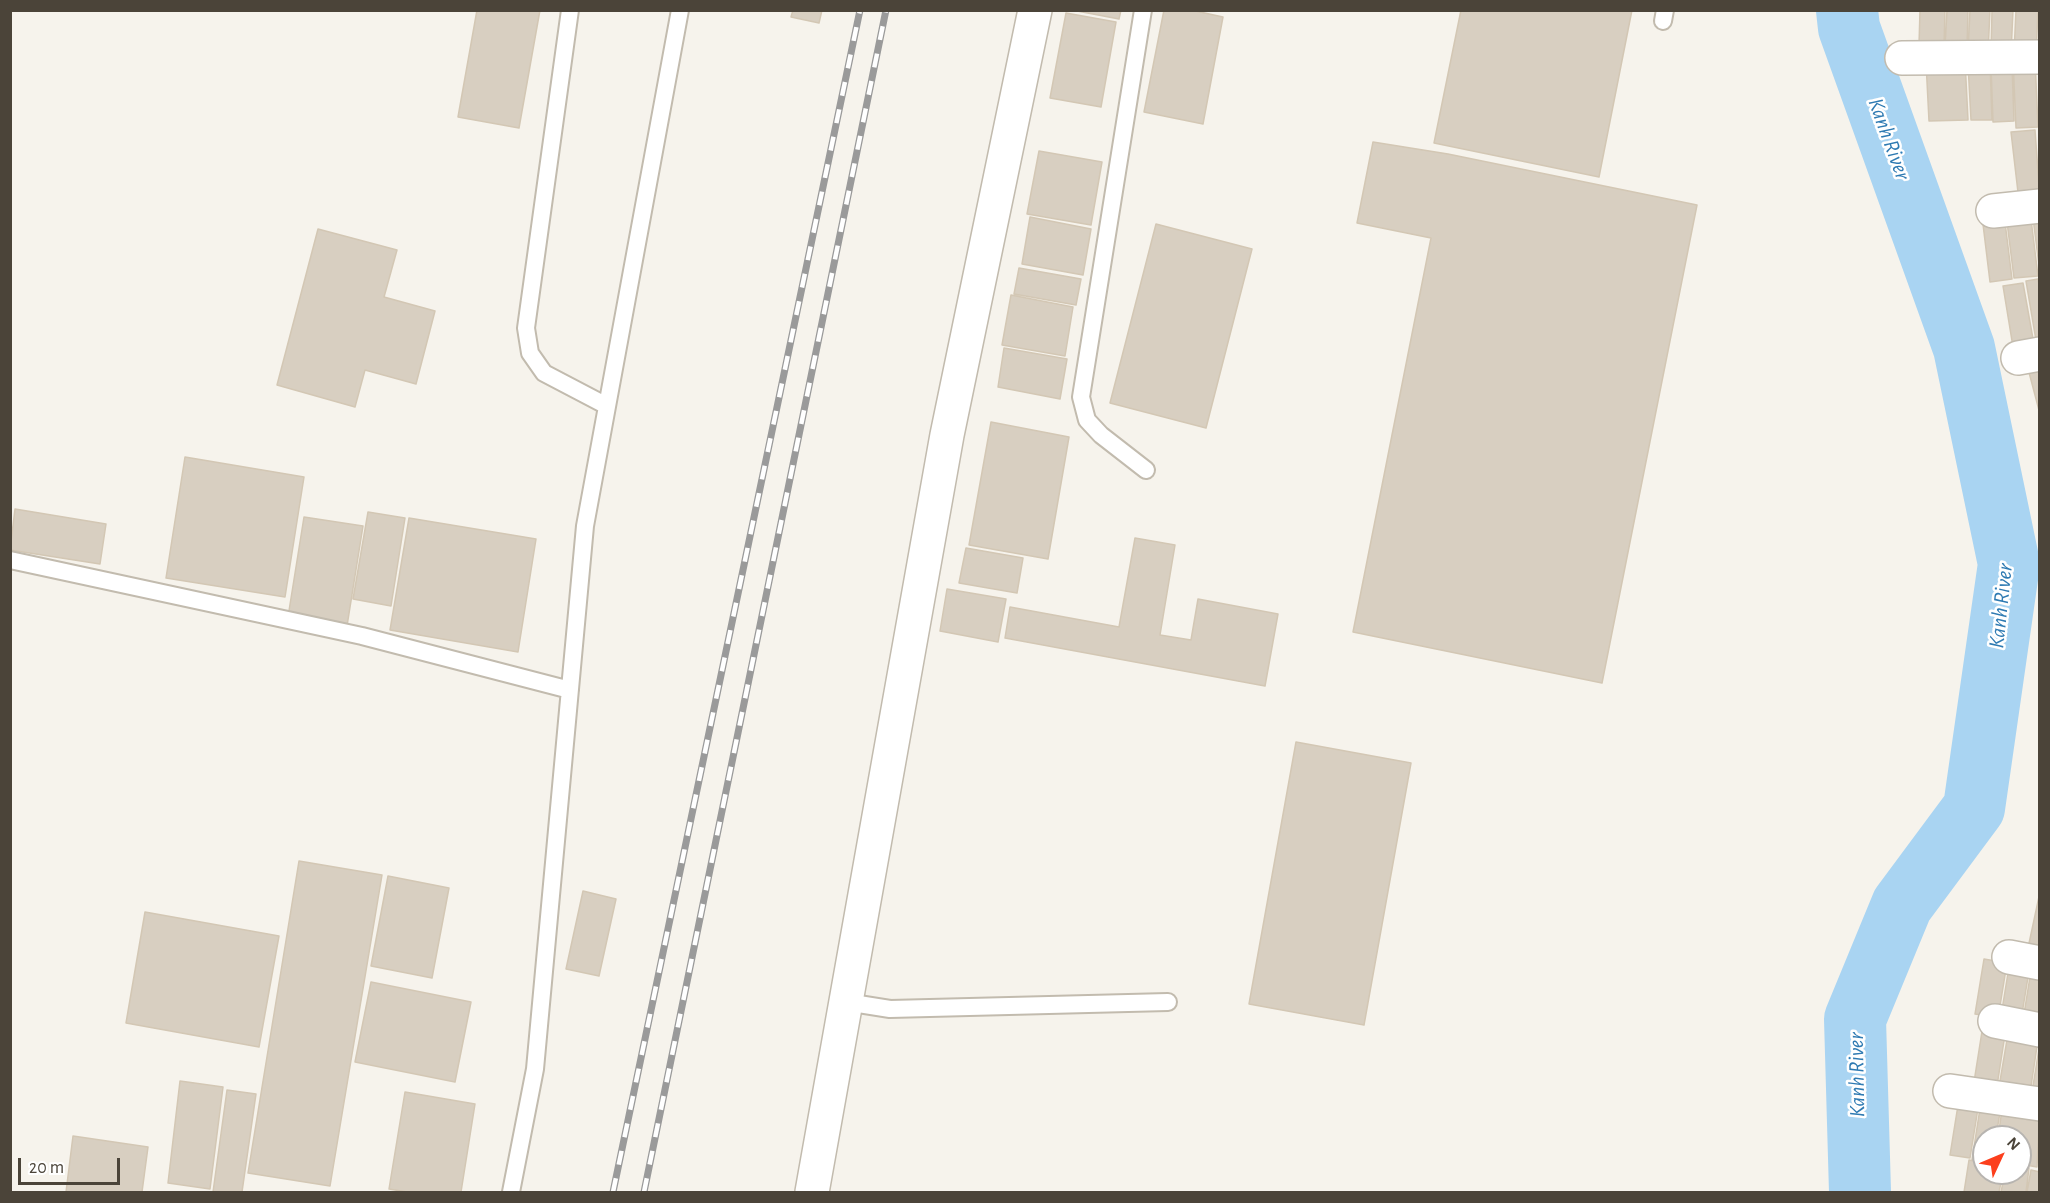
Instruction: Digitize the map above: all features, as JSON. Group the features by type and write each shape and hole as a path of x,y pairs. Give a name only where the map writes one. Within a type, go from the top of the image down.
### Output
{"street":[{"path":"812,1192 947,435 1035,10"},
{"path":"1902,58 2040,57"},
{"path":"1993,211 2040,206"},
{"path":"1995,1021 2040,1030"},
{"path":"1950,1091 2040,1104"}],"lane":[{"path":"570,10 526,328 530,353 544,373 607,406"},
{"path":"512,1192 536,1069 585,526 680,10"},
{"path":"1143,10 1081,397 1088,420 1101,435 1146,470"},
{"path":"10,560 362,636 570,690"},
{"path":"846,1002 890,1009 1168,1002"}],"building":[{"path":"477,10 540,10 519,128 458,117"},
{"path":"793,10 822,10 819,23 791,17"},
{"path":"1072,10 1121,10 1119,19"},
{"path":"1164,10 1191,10 1223,17 1203,124 1144,112"},
{"path":"1461,10 1632,10 1599,177 1434,143"},
{"path":"1920,10 1945,10 1944,46 1919,45"},
{"path":"1947,10 1968,10 1967,48 1945,47"},
{"path":"1970,10 1990,10 1988,53 1968,52"},
{"path":"1992,10 2013,10 2011,54 1991,54"},
{"path":"2016,10 2038,10 2036,55 2014,53"},
{"path":"1066,13 1116,22 1101,107 1050,98"},
{"path":"2035,59 2038,127 2016,128 2013,60"},
{"path":"1965,60 1968,120 1929,121 1926,62"},
{"path":"1990,63 1992,120 1971,120 1968,64"},
{"path":"1991,66 2012,66 2014,121 1993,122"},
{"path":"2035,130 2040,199 2019,201 2011,132"},
{"path":"1373,142 1448,154 1697,205 1602,683 1353,632 1431,238 1357,223"},
{"path":"1039,151 1102,162 1091,225 1027,214"},
{"path":"2030,211 2038,276 2014,278 2006,214"},
{"path":"2004,214 2012,279 1990,282 1982,216"},
{"path":"1030,217 1091,229 1083,275 1022,264"},
{"path":"2040,217 2040,273 2033,218"},
{"path":"1156,224 1252,249 1206,428 1110,403"},
{"path":"318,229 397,250 384,297 435,311 416,384 365,370 355,407 277,385"},
{"path":"1019,268 1081,279 1076,305 1014,294"},
{"path":"2038,279 2040,291 2038,352 2026,281"},
{"path":"2023,283 2035,350 2014,353 2003,286"},
{"path":"1011,295 1073,307 1065,356 1002,345"},
{"path":"1004,348 1067,359 1060,399 998,387"},
{"path":"2040,358 2040,414 2026,361"},
{"path":"991,422 1069,437 1048,559 969,545"},
{"path":"185,457 304,477 285,597 166,578"},
{"path":"15,509 106,524 100,564 10,550"},
{"path":"368,512 405,518 391,606 353,599"},
{"path":"304,517 363,526 347,626 288,617"},
{"path":"409,518 536,539 518,652 390,630"},
{"path":"1135,538 1175,545 1160,635 1191,640 1198,599 1278,614 1265,686 1005,638 1010,607 1119,627"},
{"path":"966,548 1023,558 1017,593 959,583"},
{"path":"947,589 1006,599 998,642 940,631"},
{"path":"1296,742 1411,763 1364,1025 1249,1004"},
{"path":"299,861 382,875 330,1186 248,1173"},
{"path":"388,876 449,888 432,978 371,966"},
{"path":"583,891 616,899 599,976 566,969"},
{"path":"2040,892 2040,950 2028,948"},
{"path":"145,912 279,936 259,1047 126,1023"},
{"path":"1984,959 2007,963 1998,1018 1975,1014"},
{"path":"2009,967 2029,971 2021,1020 2001,1016"},
{"path":"2030,977 2040,978 2040,1023 2023,1020"},
{"path":"371,982 471,1002 455,1082 355,1062"},
{"path":"1983,1025 2006,1028 1997,1086 1974,1082"},
{"path":"2009,1028 2039,1033 2030,1093 1999,1087"},
{"path":"2040,1043 2040,1093 2032,1092"},
{"path":"180,1081 223,1087 210,1189 168,1183"},
{"path":"227,1090 256,1094 242,1192 213,1192"},
{"path":"405,1092 475,1104 461,1192 407,1192 389,1189"},
{"path":"1959,1099 1979,1102 1975,1125 1972,1125 1970,1158 1950,1155"},
{"path":"1981,1102 2001,1106 1998,1125 1977,1125"},
{"path":"2003,1103 2040,1109 2037,1167 2032,1166 2032,1125 2000,1125"},
{"path":"73,1136 148,1147 142,1192 66,1192"},
{"path":"1969,1160 1972,1161 1972,1185 2000,1185 1999,1192 1964,1192"},
{"path":"2032,1170 2040,1172 2040,1192 2027,1192 2028,1185 2032,1185"},
{"path":"2002,1185 2027,1185 2026,1192 2001,1192"}],"waterway":[{"name":"Kanh River","path":"1847,10 1849,28 1964,348 2009,564 1974,808 1902,905 1855,1019 1860,1192"}],"railway":[{"path":"613,1192 860,10"},
{"path":"644,1192 886,10"}]}
